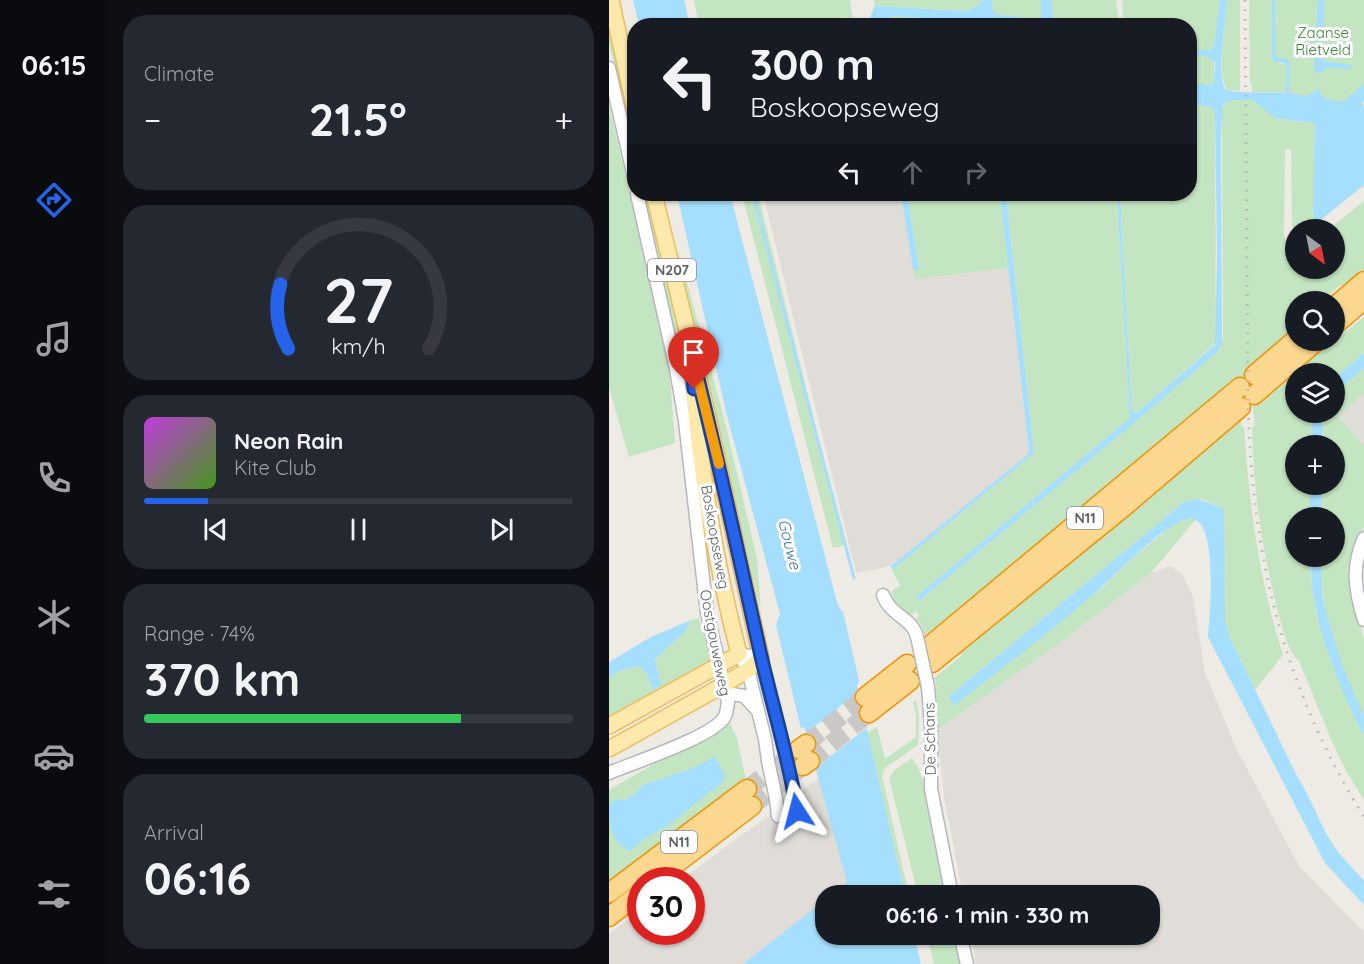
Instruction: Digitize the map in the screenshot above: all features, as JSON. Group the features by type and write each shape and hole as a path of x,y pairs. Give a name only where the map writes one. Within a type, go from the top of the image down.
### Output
{"highway":[{"path":"1345,297 1364,281"},
{"path":"1345,317 1364,300"},
{"name":"N11","path":"926,649 1098,528 1247,391 1285,351"},
{"name":"N11","path":"1247,391 1303,351"},
{"path":"867,705 908,673"},
{"name":"N11","path":"648,867 750,797 670,867"},
{"name":"N11","path":"609,894 627,882"},
{"path":"609,917 627,903"}],"main road":[{"path":"611,0 627,73"},
{"name":"Boskoopseweg","path":"656,201 709,421 761,658"},
{"name":"Boskoopseweg","path":"690,346 700,453 720,569 739,654"},
{"path":"719,664 726,656 734,634"},
{"path":"609,726 739,654"},
{"path":"609,749 721,690 749,670 761,658"}],"street":[{"path":"609,68 627,147"},
{"name":"Oostgouweweg","path":"609,772 700,736 715,727 725,716 728,702 721,690 719,664 707,613 685,421 676,369 639,201"},
{"path":"1364,538 1356,561 1355,572 1357,597 1364,620"},
{"name":"De Schans","path":"883,595 891,610 911,624 926,649 931,726 931,789 950,885"},
{"path":"739,654 761,658"},
{"name":"Boskoopseweg","path":"739,654 749,670 756,709 765,739 778,816 797,811 793,787 801,753 761,658"},
{"path":"721,690 744,696 756,709"},
{"path":"963,945 967,964"}],"shaded area":[{"path":"765,201 902,201 915,279 1009,268 1029,451 1027,455 891,566 856,573"},
{"path":"1364,374 1364,445 1345,423 1345,391"},
{"path":"1170,566 1183,575 1193,597 1205,673 1236,748 1299,866 1364,932 1364,964 976,964 973,945 1160,945 1160,885 961,885 944,797 937,730 1057,645 1151,573"},
{"path":"826,773 854,885 815,885 815,945 841,945 869,964 609,964 609,934 627,920 627,945 705,945 705,867 699,867"}],"green space":[{"path":"694,0 850,0 853,18 845,17 698,18"},
{"path":"874,0 982,0 979,6 966,11 875,6"},
{"path":"992,0 1041,0 1041,18 996,14 992,9"},
{"path":"1051,0 1116,0 1118,18 1053,18"},
{"path":"1122,0 1220,0 1214,47 1210,50 1197,50 1197,18 1123,18"},
{"path":"1227,0 1240,0 1240,91 1228,90 1222,75"},
{"name":"Zaanse Rietveld","path":"1249,0 1272,0 1272,56 1279,63 1288,65 1274,57 1274,0 1364,0 1364,89 1343,108 1288,98 1286,90 1284,93 1252,92"},
{"path":"609,7 627,87 627,122 609,43"},
{"path":"890,16 923,18 890,18"},
{"path":"1197,55 1206,56 1214,61 1214,85 1197,84"},
{"path":"1233,100 1254,100 1276,118 1315,123 1313,215 1315,219 1292,219 1291,149 1285,150 1285,279 1345,279 1345,219 1342,219 1364,201 1364,270 1350,282 1333,291 1285,291 1285,337 1254,367 940,629 937,626 925,635 921,624 916,619 919,616 917,611 910,616 903,613 895,604 891,592 900,586 892,570 1034,453 1007,201 1117,201 1130,418 916,597 919,601 1220,349 1223,337 1222,108 1225,103"},
{"path":"609,105 627,183 627,201 631,201 669,364 675,443 629,457 609,388"},
{"path":"1197,105 1212,107 1215,113 1216,343 1136,413 1132,412 1120,201 1197,201"},
{"path":"646,201 654,201 687,353 691,407"},
{"path":"744,201 760,201 845,545 833,548"},
{"path":"908,201 1001,201 1009,268 915,279 913,269 917,271 919,267"},
{"path":"678,249 724,418 757,558 761,612 683,281"},
{"path":"1364,317 1364,353 1345,369 1345,363 1307,363 1322,351 1345,351 1345,332"},
{"path":"1364,368 1364,393 1345,410 1345,384"},
{"path":"1285,380 1285,423 1312,423 1311,435 1285,435 1285,495 1310,495 1310,507 1285,507 1285,567 1310,567 1316,613 1347,699 1364,736 1364,800 1345,769 1299,661 1291,651 1283,632 1267,566 1259,520 1254,473 1253,406"},
{"path":"1241,417 1241,427 1244,426 1256,542 1267,599 1283,655 1255,690 1229,636 1225,620 1223,508 1202,499 1184,502 948,697 955,705 1103,587 1170,527 1183,519 1196,519 1151,573 1057,645 937,730 935,689 937,687 934,678 962,655 960,651"},
{"path":"1323,423 1344,423 1364,445 1364,527 1353,548 1348,572 1352,599 1364,639 1364,716 1346,678 1332,639 1323,598 1321,567 1345,567 1345,507 1321,507 1322,495 1345,495 1345,435 1322,435"},
{"path":"698,618 707,638 711,661 609,719 609,678 619,671 640,666 646,673 653,690 661,686 655,659 685,632 691,620"},
{"path":"916,700 919,718 918,745 885,768 882,776 907,885 903,885 867,733 877,727 885,759 916,737 916,715 913,702"},
{"path":"729,721 737,738 746,780 609,882 609,790"},
{"path":"912,758 917,765 922,778 946,885 916,885 889,778 895,770"},
{"path":"929,945 958,945 962,964 934,964"}],"water":[{"path":"633,0 684,0 688,18 637,18"},
{"path":"982,0 992,0 992,9 996,14 1026,18 891,16 891,18 870,18 875,6 966,11 978,6"},
{"path":"1041,0 1051,0 1053,18 1041,18"},
{"path":"1220,0 1227,0 1221,59 1222,81 1225,89 1236,92 1284,93 1287,64 1274,61 1272,56 1272,0 1275,0 1276,56 1290,63 1289,93 1307,96 1318,89 1323,97 1343,102 1364,84 1362,103 1364,107 1364,185 1322,219 1315,219 1313,215 1315,123 1275,118 1253,100 1233,100 1223,104 1221,136 1222,345 1216,353 1133,424 919,601 916,597 1130,418 1117,201 1120,201 1132,412 1136,413 1215,345 1217,256 1215,113 1212,107 1197,105 1197,84 1214,85 1215,62 1206,56 1197,55 1197,50 1210,50 1214,47"},
{"path":"1318,0 1324,0 1323,61 1351,65 1351,69 1327,68 1319,73 1314,72"},
{"name":"Gouwe","path":"679,201 732,201 838,606 843,612 859,680 857,686 903,885 843,885 847,882 816,770 812,744 804,727 801,728 776,625 780,614 726,412"},
{"path":"902,201 908,201 919,268 917,271 913,269"},
{"path":"1001,201 1007,201 1034,453 892,570 891,566 1029,451"},
{"path":"1364,353 1364,368 1345,384 1345,369"},
{"path":"1312,423 1323,423 1322,435 1311,435"},
{"path":"1310,495 1322,495 1321,507 1310,507"},
{"path":"1198,499 1223,508 1225,620 1229,636 1327,834 1338,852 1364,881 1364,905 1325,863 1208,637 1211,592 1210,554 1202,526 1194,519 1178,522 1168,528 1063,621 955,705 948,697 1184,502"},
{"path":"1310,567 1321,567 1322,593 1327,617 1343,667 1364,716 1364,736 1327,649 1311,580"},
{"path":"691,620 685,632 655,659 661,686 653,690 646,673 640,666 619,671 609,678 609,662 651,637"},
{"path":"715,757 724,773 725,780 670,824 643,840 630,851 618,843 610,825 609,804 616,799 625,800 643,785 693,768"},
{"path":"815,908 815,945 916,945 921,964 743,964"}],"pier":[{"path":"861,690 869,726 813,770 809,745 804,735"}],"waterway":[{"path":"755,201 854,578"}],"tunnel":[{"path":"806,744 865,697"},
{"path":"810,761 869,713"},
{"path":"747,789 799,749"},
{"path":"752,806 803,766"}],"railway":[{"path":"1245,0 1248,398 1250,455 1256,510 1264,563 1276,616 1292,667 1312,718 1364,817"}],"slow traffic":[{"path":"694,363 719,464"}],"route":[{"path":"694,389 690,346 797,811"}]}
